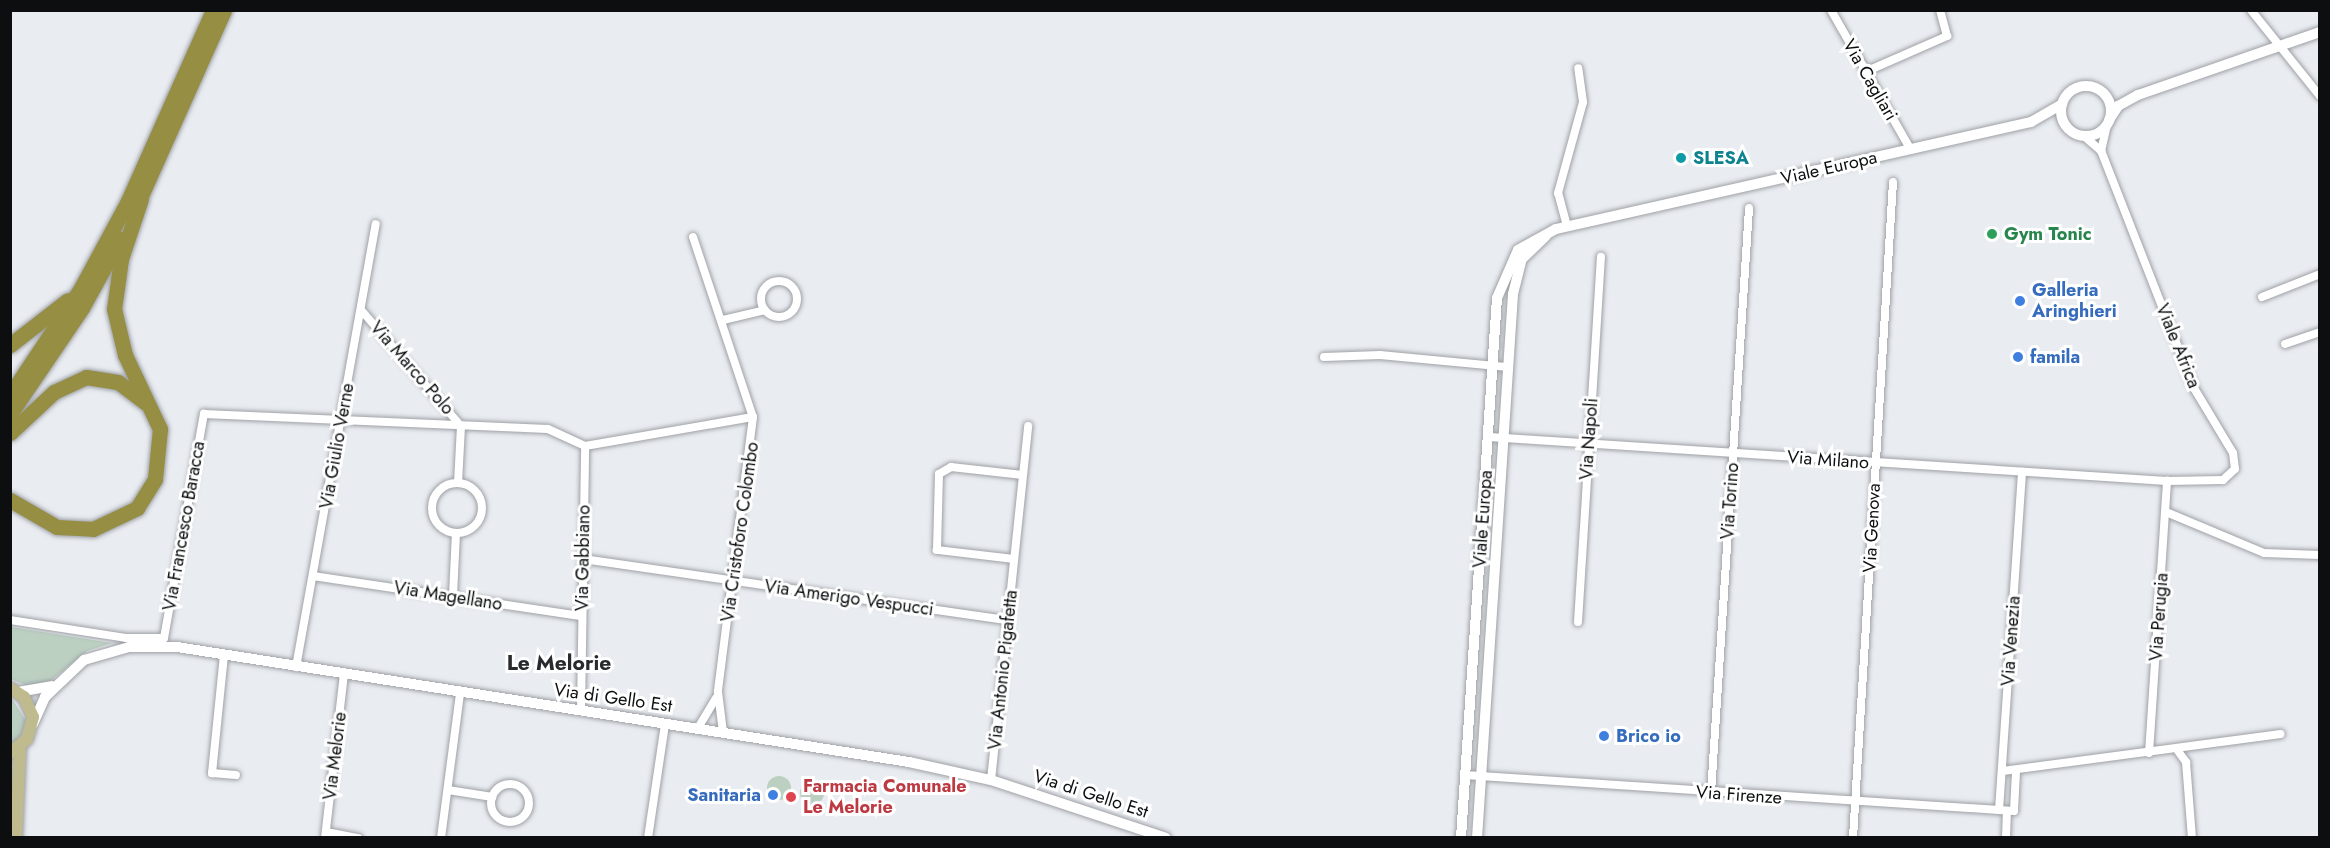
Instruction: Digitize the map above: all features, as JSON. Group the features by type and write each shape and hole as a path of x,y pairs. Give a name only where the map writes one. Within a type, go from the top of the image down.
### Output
{"highway":[{"path":"10,414 128,201 213,10"},
{"path":"10,395 29,378 87,300 141,199 224,10"},
{"path":"10,500 69,530 99,528 127,515 150,491 160,465 162,440 151,407 125,355 114,309 121,259 141,199"},
{"path":"10,345 81,288"},
{"path":"10,433 54,392 75,380 106,378 127,386 151,407"}],"main road":[{"name":"Via di Gello Est","path":"14,690 28,703 33,724 15,750"},
{"path":"15,750 16,837"},
{"path":"10,783 15,797"}],"street":[{"name":"Via Cagliari","path":"1831,10 1911,150"},
{"path":"1865,72 1947,36 1940,10"},
{"path":"2251,10 2275,47 2319,96"},
{"name":"Viale Europa","path":"2031,123 2067,128 2084,136 2108,122 2118,106 2138,95 2319,32"},
{"path":"1567,226 1558,193 1583,102 1578,68"},
{"name":"Viale Europa","path":"1461,837 1497,298 1507,264 1525,243 1567,226 2031,123 2062,104 2070,92 2084,86 2104,94 2138,95"},
{"path":"2102,151 2108,122 2104,94"},
{"path":"2062,104 2067,128"},
{"name":"Viale Africa","path":"2084,136 2102,151 2184,365 2235,459 2233,472 2218,482 2167,481"},
{"name":"Via Genova","path":"1854,837 1893,182"},
{"name":"Via Torino","path":"1711,793 1749,208"},
{"name":"Via Giulio Verne","path":"296,667 376,224"},
{"name":"Viale Europa","path":"1477,837 1508,367 1517,270 1526,253 1556,229"},
{"name":"Via Cristoforo Colombo","path":"693,237 723,320 753,417 734,581 718,692 723,732"},
{"name":"Via Napoli","path":"1578,622 1601,257"},
{"path":"2262,297 2319,274"},
{"path":"723,320 753,309 765,310 774,316 789,313 795,292 787,283 775,281 765,288 761,299 753,309"},
{"path":"761,299 765,310"},
{"name":"Via Marco Polo","path":"362,311 461,426"},
{"path":"2285,344 2319,332"},
{"path":"1324,357 1380,355 1508,367"},
{"name":"Via Francesco Baracca","path":"10,620 126,638 164,638 204,414 342,420"},
{"path":"342,420 548,429 585,446 753,417"},
{"path":"458,483 461,426"},
{"name":"Via Antonio Pigafetta","path":"991,780 1028,426"},
{"name":"Via Milano","path":"1489,437 2167,481"},
{"name":"Via Gabbiano","path":"581,711 585,446"},
{"path":"1014,559 937,550 933,537 939,474 951,467 1023,475"},
{"name":"Via Venezia","path":"2006,837 2007,811 2003,771 2022,472"},
{"name":"Via Perugia","path":"2149,753 2167,481"},
{"path":"458,483 474,488 479,497 476,526 456,533 439,526 435,517 438,490 458,483"},
{"path":"2166,513 2264,553 2319,555"},
{"path":"453,596 456,533"},
{"name":"Via Amerigo Vespucci","path":"583,559 1008,620"},
{"name":"Via Magellano","path":"313,576 582,616"},
{"name":"Via di Gello Est","path":"14,690 40,692 56,683 84,660 118,648 162,646 723,732 991,780 1166,837"},
{"path":"224,655 212,772 236,776"},
{"name":"Via Melorie","path":"325,835 344,675"},
{"name":"Via di Gello Est","path":"33,724 56,683"},
{"name":"Via Cristoforo Colombo","path":"698,728 718,692"},
{"path":"441,837 460,693"},
{"path":"648,837 665,724"},
{"path":"2003,771 2178,751 2281,734"},
{"path":"2178,751 2186,762 2192,837"},
{"name":"Via Venezia","path":"2007,811 2016,771"},
{"name":"Via Firenze","path":"1465,775 2007,811"},
{"path":"514,784 528,795 529,807 522,819 503,821 493,812 492,797 502,785 514,784"},
{"path":"448,790 492,797"},
{"path":"325,835 358,837"}],"green space":[{"path":"11,627 112,643 87,651 47,684 32,688 11,679"},
{"path":"11,697 26,721 20,738 11,746"},
{"path":"779,776 788,779 791,788 788,797 779,800 770,797 767,788 770,779"},
{"path":"812,781 817,782 823,788 823,798 817,804 812,805 807,804 801,798 800,793 801,788 807,782"}],"place":[{"name":"SLESA","path":"1681,158"},
{"name":"Gym Tonic","path":"1992,234"},
{"name":"Galleria Aringhieri","path":"2020,301"},
{"name":"famila","path":"2018,357"},
{"name":"Brico io","path":"1604,736"},
{"name":"Sanitaria","path":"773,795"},
{"name":"Farmacia Comunale Le Melorie","path":"791,797"}],"district":[{"name":"Le Melorie","path":"559,663"}]}
